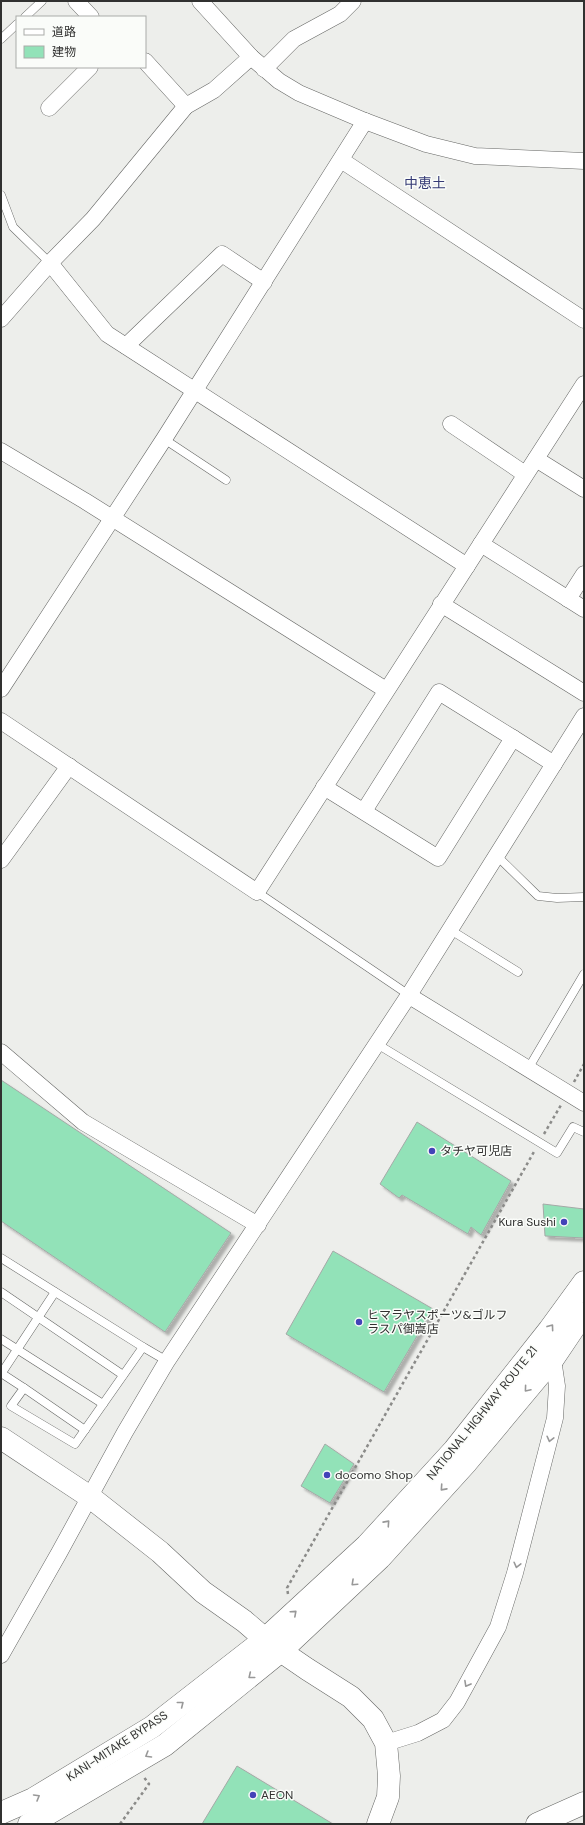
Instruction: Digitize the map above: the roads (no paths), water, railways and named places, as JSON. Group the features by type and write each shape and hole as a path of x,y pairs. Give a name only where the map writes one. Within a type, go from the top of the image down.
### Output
{"main road":[{"name":"NATIONAL HIGHWAY ROUTE 21","path":"273,1645 368,1545 454,1450 549,1330 584,1282"},
{"name":"NATIONAL HIGHWAY ROUTE 21","path":"273,1645 380,1558 467,1462 553,1359 584,1313"},
{"path":"1,1438 90,1498 160,1552 203,1592 244,1621 273,1645 351,1698 373,1719 386,1743 389,1776 388,1797 378,1824"},
{"name":"KANI-MITAKE BYPASS","path":"29,1824 165,1745 273,1645"},
{"name":"KANI-MITAKE BYPASS","path":"1,1813 33,1799 152,1727 273,1645"},
{"path":"537,1824 584,1803"}],"street":[{"path":"76,1 90,16"},
{"path":"200,1 251,57 278,81 299,93 365,122 426,144 475,156 584,162"},
{"path":"264,69 294,40 340,14 353,1"},
{"path":"1,320 50,263 93,219 186,106 214,90 251,57"},
{"path":"146,62 186,106"},
{"path":"49,108 89,68"},
{"path":"1,689 195,390 365,122"},
{"path":"341,160 584,320"},
{"path":"126,346 222,254 264,282"},
{"path":"50,263 107,334 467,566"},
{"path":"1,721 257,892 584,384"},
{"path":"451,424 525,474"},
{"path":"1,451 112,518 386,690"},
{"path":"536,459 584,489"},
{"path":"481,544 584,608"},
{"path":"568,599 584,574"},
{"path":"441,604 584,693"},
{"path":"364,811 438,692 554,764"},
{"path":"1,1655 6,1636 90,1498 167,1361 409,995 584,716"},
{"path":"324,787 438,858 513,738"},
{"path":"1,860 69,766"},
{"path":"409,995 584,1103"},
{"path":"1,1052 83,1122 258,1225"},
{"path":"386,1743 418,1733 443,1720 457,1702 498,1627 515,1573 555,1418 557,1386 553,1359"}],"lane":[{"path":"26,16 42,1"},
{"path":"1,39 16,25"},
{"path":"1,195 13,227 50,263"},
{"path":"164,438 226,480"},
{"path":"496,855 538,896 557,898 584,897"},
{"path":"257,892 409,995"},
{"path":"449,929 518,972"},
{"path":"528,1069 584,974"},
{"path":"377,1044 557,1153 573,1127 584,1132"},
{"path":"1,1258 167,1361"},
{"path":"1,1292 123,1375"},
{"path":"55,1292 1,1373 85,1430"},
{"path":"1,1340 103,1404"},
{"path":"24,1388 11,1406 75,1444 143,1347"}],"place":[{"name":"タチヤ可児店","path":"432,1151"},
{"name":"Kura Sushi","path":"564,1222"},
{"name":"ヒマラヤスポーツ&ゴルフ ラスパ御嵩店","path":"359,1322"},
{"name":"docomo Shop","path":"327,1475"},
{"name":"AEON","path":"253,1795"}],"district":[{"name":"中恵土","path":"425,183"}]}
